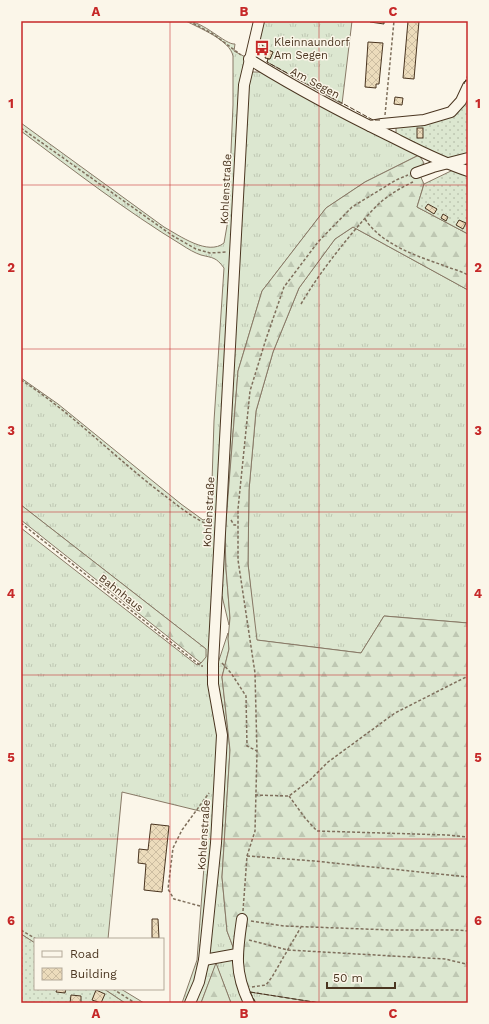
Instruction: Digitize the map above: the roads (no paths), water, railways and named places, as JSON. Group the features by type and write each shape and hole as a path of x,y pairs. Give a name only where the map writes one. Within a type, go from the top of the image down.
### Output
{"street":[{"name":"Kohlenstraße","path":"190,1003 199,982 204,960 216,844 222,736 213,684 218,663 220,529 244,86 259,21"},
{"name":"Am Segen","path":"249,59 280,79 370,126 446,164 468,171"},
{"path":"370,126 424,120 451,112 461,101 468,86"},
{"path":"416,173 468,158"},
{"path":"242,920 237,954 238,966 242,987 249,1003"},
{"path":"204,960 237,954"}],"place":[{"name":"Kleinnaundorf Am Segen","path":"262,48"}]}
